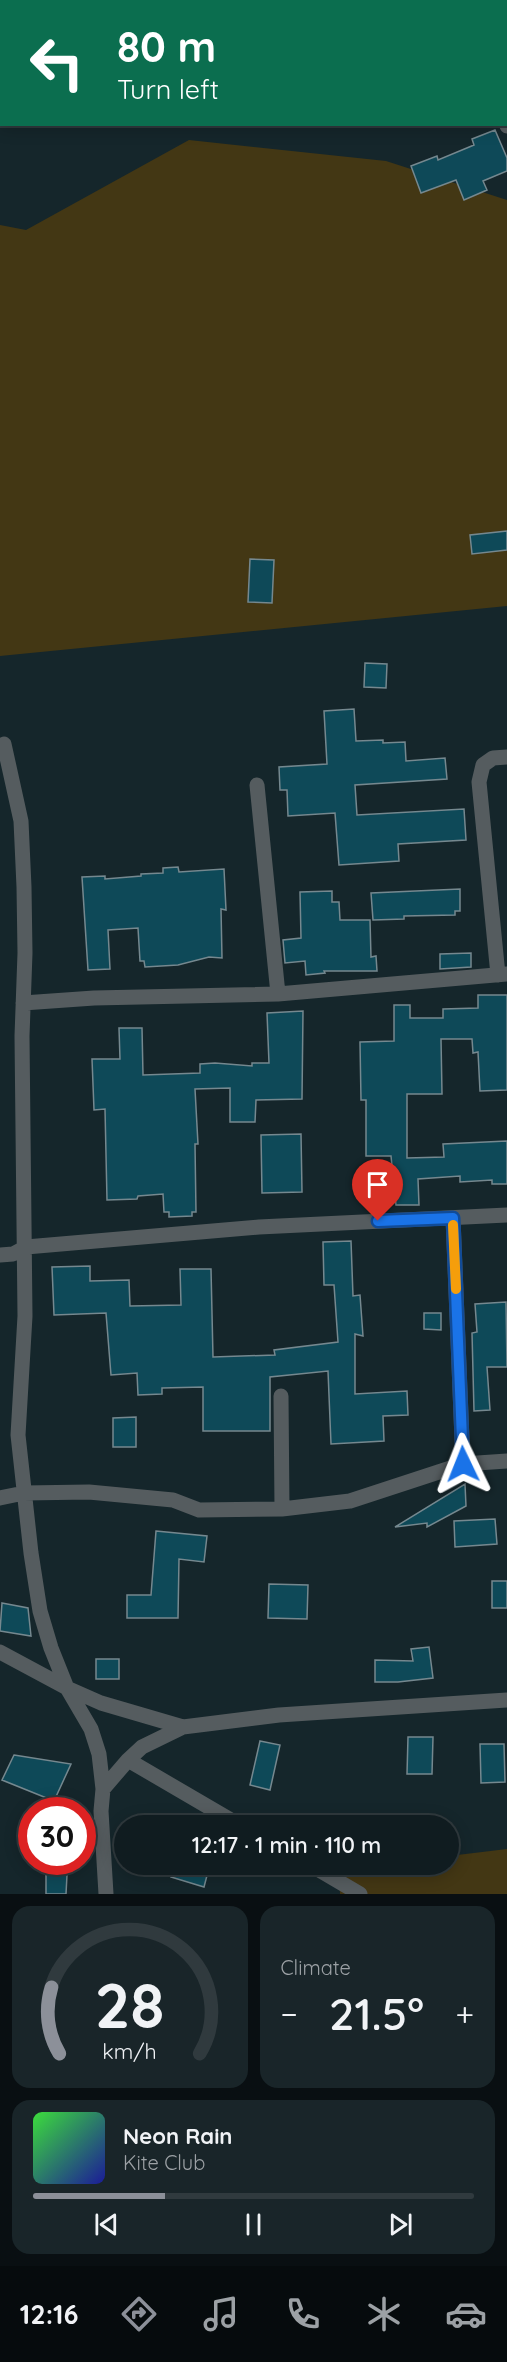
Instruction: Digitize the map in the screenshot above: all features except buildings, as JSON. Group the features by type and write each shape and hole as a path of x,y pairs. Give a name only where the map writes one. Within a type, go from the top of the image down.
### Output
{"street":[{"path":"4,744 21,821 25,931 22,1036 26,1247 23,1369 18,1435 40,1611 51,1648 67,1688 91,1729 99,1754 103,1789 101,1811 106,1894"},
{"path":"23,1003 94,998 278,994 503,974 479,782 483,765 493,758 507,757"},
{"path":"257,785 278,994"},
{"path":"0,1255 13,1254 26,1247 259,1227 507,1215"},
{"path":"453,1218 463,1464"},
{"path":"281,1396 282,1509"},
{"path":"0,1498 24,1493 89,1492 173,1500 199,1510 282,1509 350,1501 463,1464 507,1461"},
{"path":"0,1652 67,1688 101,1703 183,1727"},
{"path":"103,1789 142,1747 183,1727 279,1715 507,1700"},
{"path":"128,1760 222,1815"},
{"path":"320,1875 333,1887 360,1894"}],"shaded area":[{"path":"189,140 386,161 507,200 507,606 0,656 0,225 26,230"},
{"path":"507,1849 507,1894 340,1894 339,1875 459,1875 459,1855"}],"slow traffic":[{"path":"453,1225 456,1289"}],"route":[{"path":"378,1221 453,1218 463,1464"}]}
